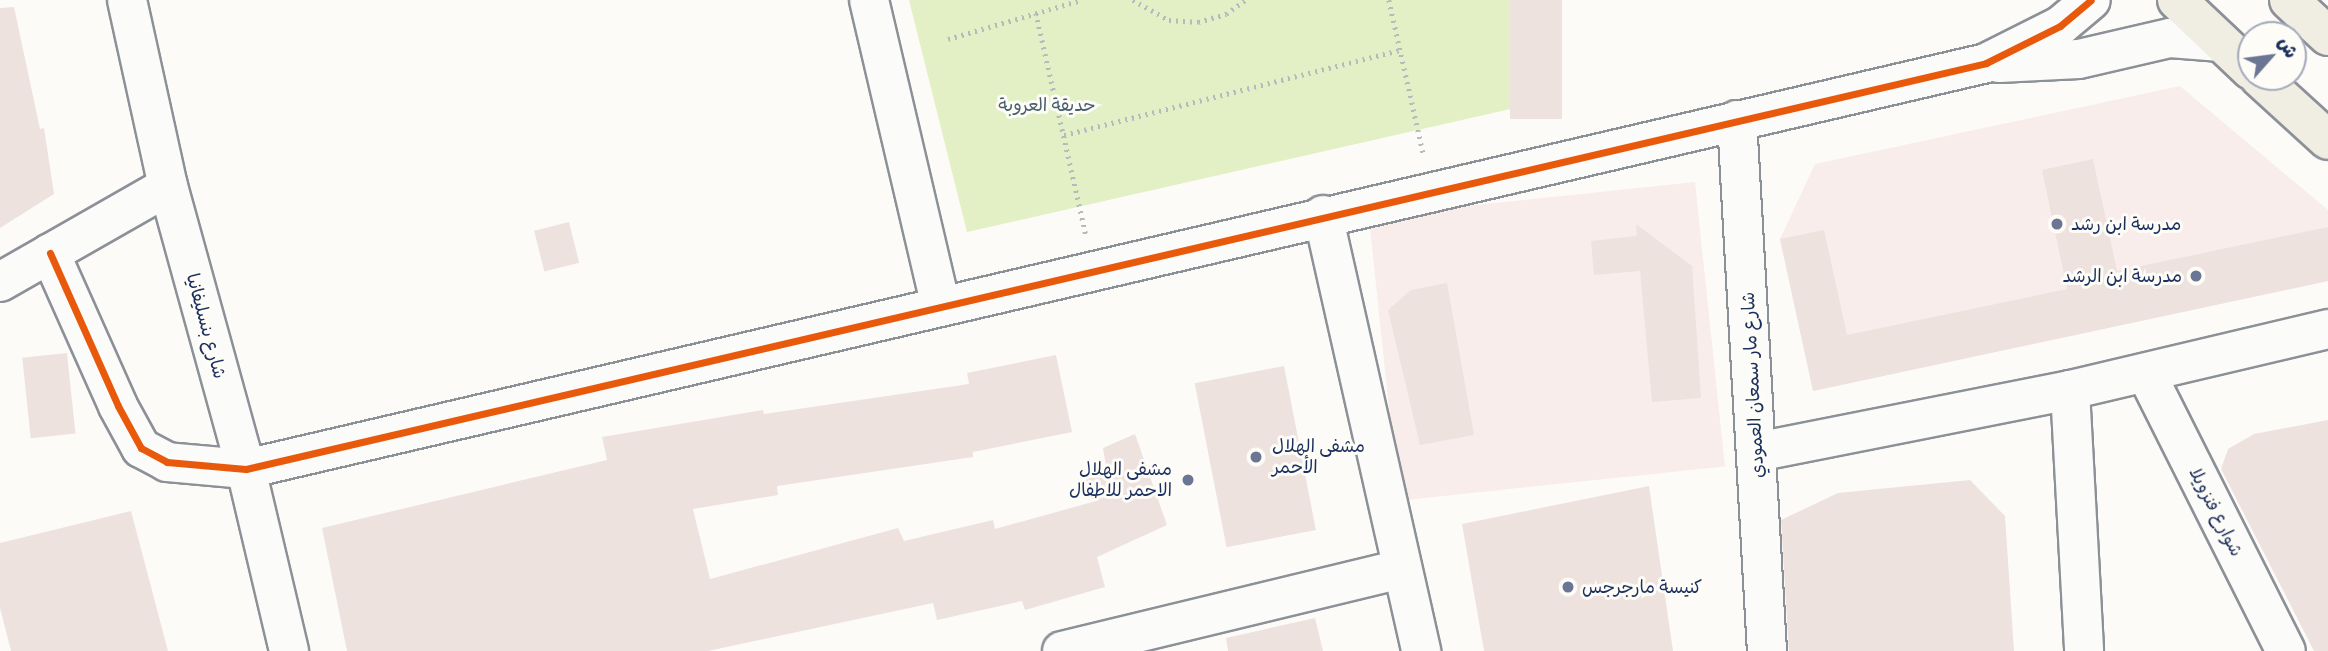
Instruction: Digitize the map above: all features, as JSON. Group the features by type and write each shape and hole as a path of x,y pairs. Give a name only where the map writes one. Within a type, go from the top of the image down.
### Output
{"main road":[{"path":"2177,0 2237,57"},
{"path":"2290,0 2328,36"},
{"path":"2274,91 2328,140"}],"street":[{"name":"شارع بنسليفانيا","path":"127,0 168,186 246,469 289,651"},
{"path":"869,0 942,307"},
{"path":"1986,63 2051,32 2091,0"},
{"path":"50,253 118,406 142,448 167,462 246,469 1323,215 1986,63 2079,59 2170,38 2221,42"},
{"name":"شارع مار سمعان العمودي","path":"1737,120 1767,651"},
{"path":"0,282 168,186"},
{"path":"1323,215 1421,651"},
{"path":"1757,452 2070,390 2328,329"},
{"name":"شوارع فنزويلا","path":"2146,373 2286,651"},
{"path":"2070,390 2084,651"},
{"path":"1062,651 1401,569"}],"path":[{"path":"948,39 1081,0"},
{"path":"1133,0 1169,20 1198,22 1226,14 1245,0"},
{"path":"1389,0 1431,190"},
{"path":"1036,13 1094,270"},
{"path":"1064,135 1399,50"}],"shaded area":[{"name":"مدرسة ابن رشد","path":"2180,86 2328,210 2328,281 1813,391 1780,239 1815,164"},
{"path":"1695,182 1725,466 1399,501 1369,216"}],"green space":[{"name":"حديقة العروبة","path":"909,0 1510,0 1537,103 967,232"}],"building":[{"path":"1510,0 1562,0 1562,119 1510,119"},
{"path":"14,7 40,129 44,128 54,194 0,228 0,8"},
{"name":"مدرسة ابن الرشد","path":"2093,159 2117,271 2328,227 2328,281 1813,391 1780,239 1824,230 1847,335 2067,289 2042,170"},
{"path":"569,222 579,263 544,271 534,231"},
{"path":"1636,224 1692,266 1701,398 1652,402 1640,271 1594,275 1591,241 1637,236"},
{"path":"1447,283 1474,435 1420,445 1388,310 1411,290"},
{"path":"67,353 75,434 31,438 22,358"},
{"path":"1056,355 1072,432 973,452 973,457 777,486 778,495 693,509 710,579 898,528 904,541 993,520 995,529 1096,501 1085,478 1107,472 1103,448 1135,434 1167,525 1097,557 1105,587 1025,610 1022,601 937,620 933,603 708,651 347,651 322,528 607,460 602,437 763,410 764,414 969,384 967,373"},
{"name":"مشفى الهلال الأحمر","path":"1284,366 1316,530 1227,547 1195,383"},
{"path":"2328,420 2328,651 2314,651 2221,469 2228,449 2254,434"},
{"path":"1970,480 2005,516 2014,651 1789,651 1781,520 1838,493"},
{"name":"كنيسة مارجرجس","path":"1649,486 1673,651 1484,651 1462,524"},
{"path":"131,511 168,651 11,651 0,608 0,543"},
{"path":"1315,618 1323,651 1228,651 1226,638"}],"cycle path":[{"path":"50,253 118,406 141,448 167,462 246,469 1986,63 2060,26 2091,0"}],"place":[{"name":"مدرسة ابن رشد","path":"2057,224"},
{"name":"مدرسة ابن الرشد","path":"2196,276"},
{"name":"مشفى الهلال الأحمر","path":"1256,457"},
{"name":"مشفى الهلال الاحمر للاطفال","path":"1188,480"},
{"name":"كنيسة مارجرجس","path":"1568,587"}]}
